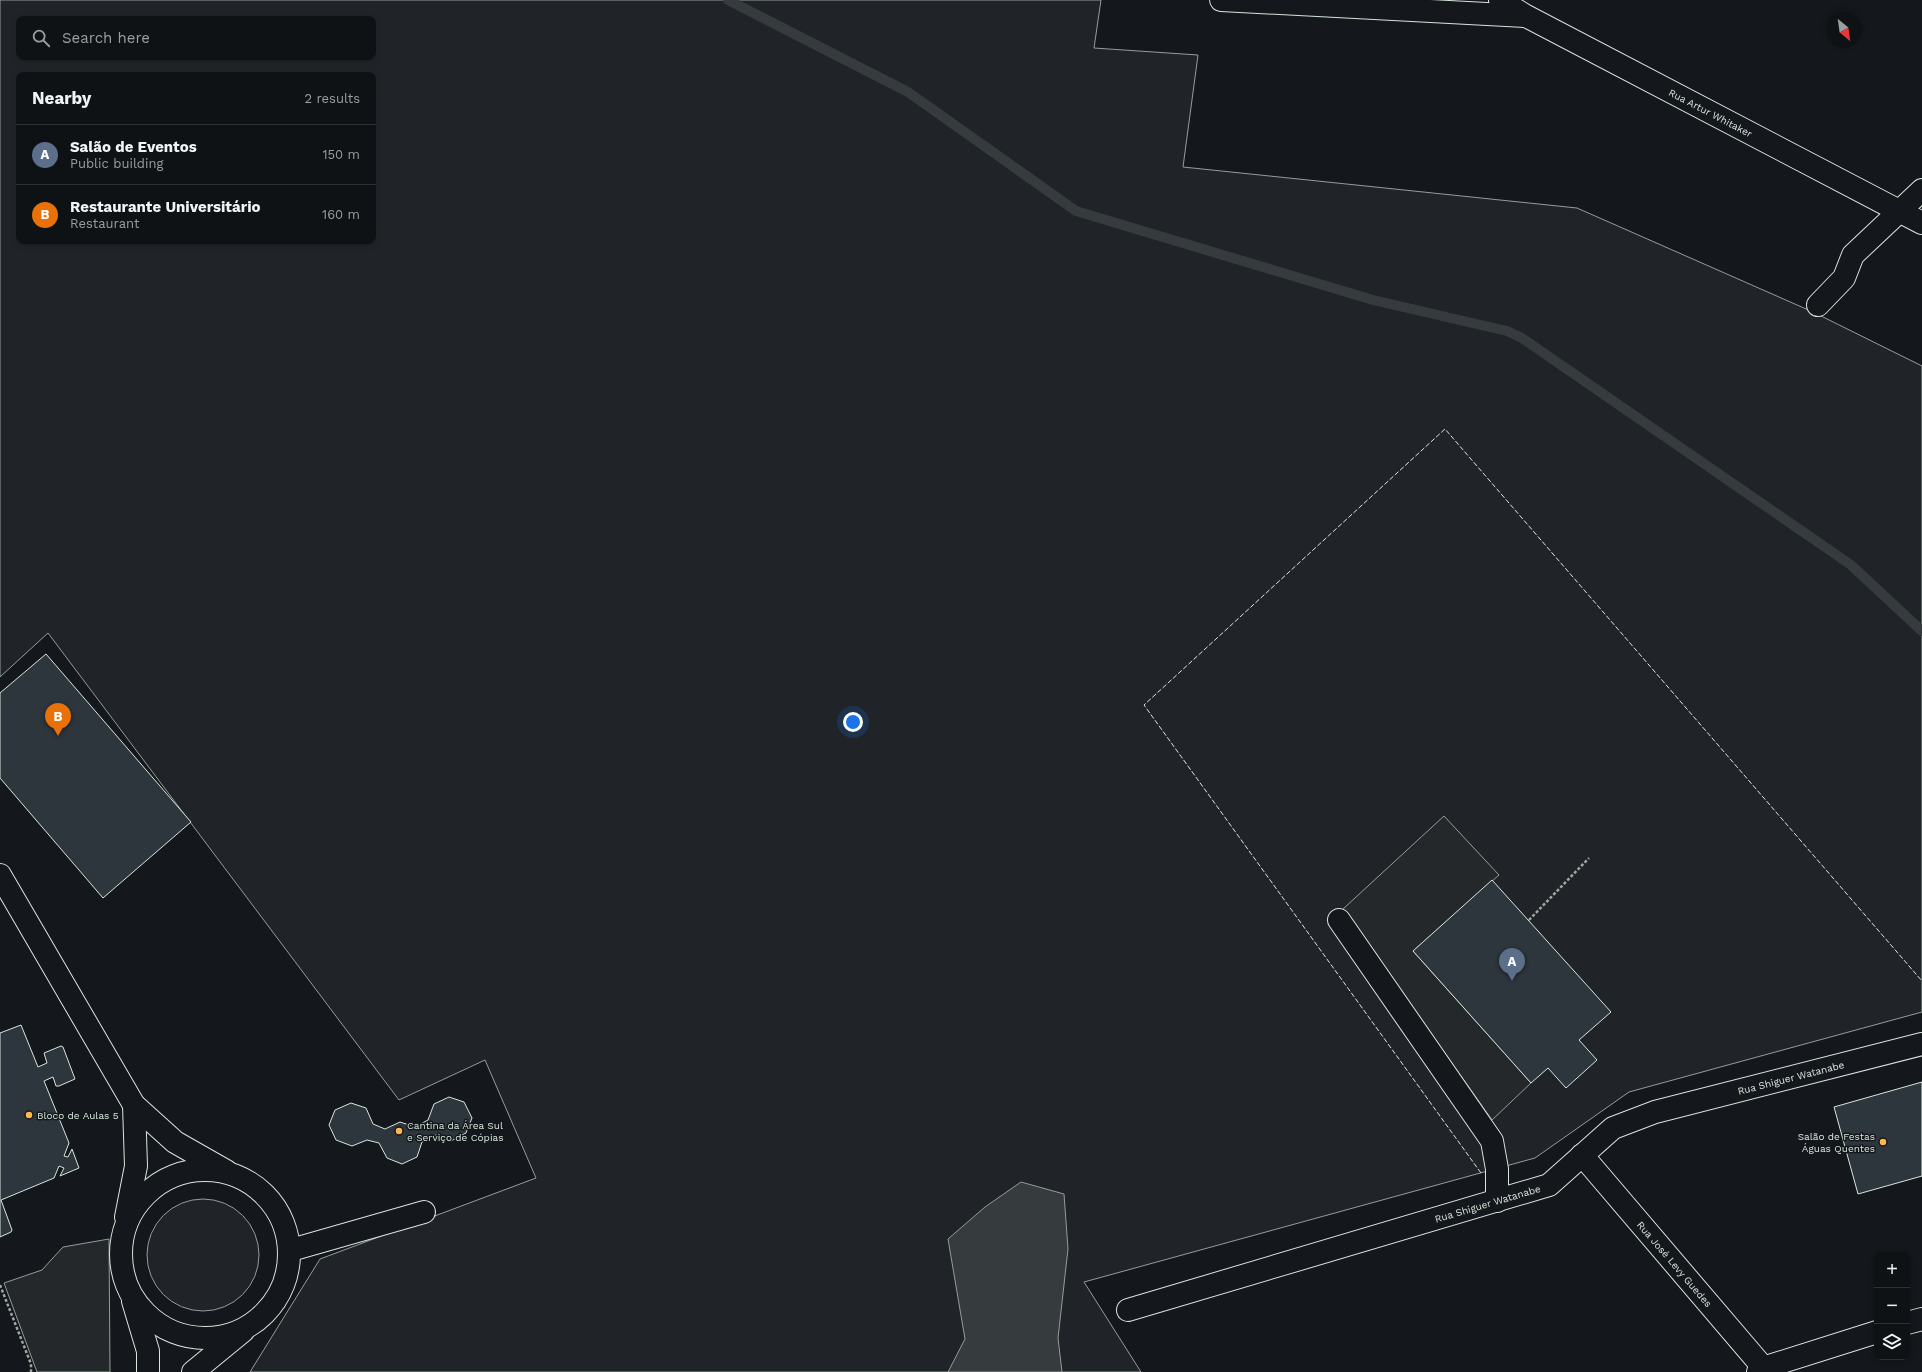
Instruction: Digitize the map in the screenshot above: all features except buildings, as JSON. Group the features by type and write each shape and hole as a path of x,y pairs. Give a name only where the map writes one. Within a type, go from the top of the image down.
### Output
{"street":[{"path":"1221,0 1526,16"},
{"name":"Rua Artur Whitaker","path":"1500,0 1526,16 1922,223"},
{"path":"1818,305 1844,278 1853,255 1922,190"},
{"path":"0,875 134,1105 175,1142 263,1190 284,1220 291,1250 281,1293 249,1327 193,1372"},
{"path":"1339,920 1492,1141 1497,1169 1497,1201"},
{"name":"Rua Shiguer Watanabe","path":"1128,1310 1549,1185 1612,1128 1655,1112 1922,1044"},
{"path":"134,1105 136,1166 123,1231 120,1265 148,1351 148,1372"},
{"name":"Rua José Levy Guedes","path":"1582,1155 1762,1370"},
{"path":"123,1231 147,1192 181,1172 226,1171"},
{"path":"291,1250 424,1212"},
{"path":"131,1296 157,1324 203,1339 249,1327"},
{"path":"1910,1322 1922,1319"},
{"path":"1762,1370 1874,1333"}],"path":[{"path":"1529,920 1589,858"},
{"path":"0,1285 31,1364 31,1372"}],"shaded area":[{"path":"0,0 1101,0 1094,48 1198,55 1183,167 1577,208 1813,312 1922,366 1922,1012 1629,1092 1535,1158 1084,1282 1141,1372 250,1372 320,1259 536,1178 485,1060 399,1100 48,633 0,677"},
{"path":"1444,816 1499,875 1413,951 1531,1083 1492,1120 1343,909"},
{"path":"1021,1182 1064,1194 1068,1249 1058,1338 1062,1372 948,1372 965,1339 948,1239 985,1207"},
{"path":"203,1199 225,1203 243,1215 255,1233 259,1255 255,1277 243,1295 225,1307 203,1311 181,1307 163,1295 151,1277 147,1255 151,1233 163,1215 181,1203"},
{"path":"109,1239 110,1372 37,1372 4,1283 42,1270 63,1247"}],"waterway":[{"path":"728,0 908,92 1076,211 1373,300 1507,331 1522,338 1851,565 1922,631"}],"fence":[{"path":"1481,1173 1144,705 1445,429 1922,981"}],"place":[{"name":"Restaurante Universitário","path":"58,736"},
{"name":"Salão de Eventos","path":"1512,981"},
{"name":"Bloco de Aulas 5","path":"29,1115"},
{"name":"Cantina da Área Sul e Serviço de Cópias","path":"399,1131"},
{"name":"Salão de Festas Águas Quentes","path":"1883,1142"}]}
